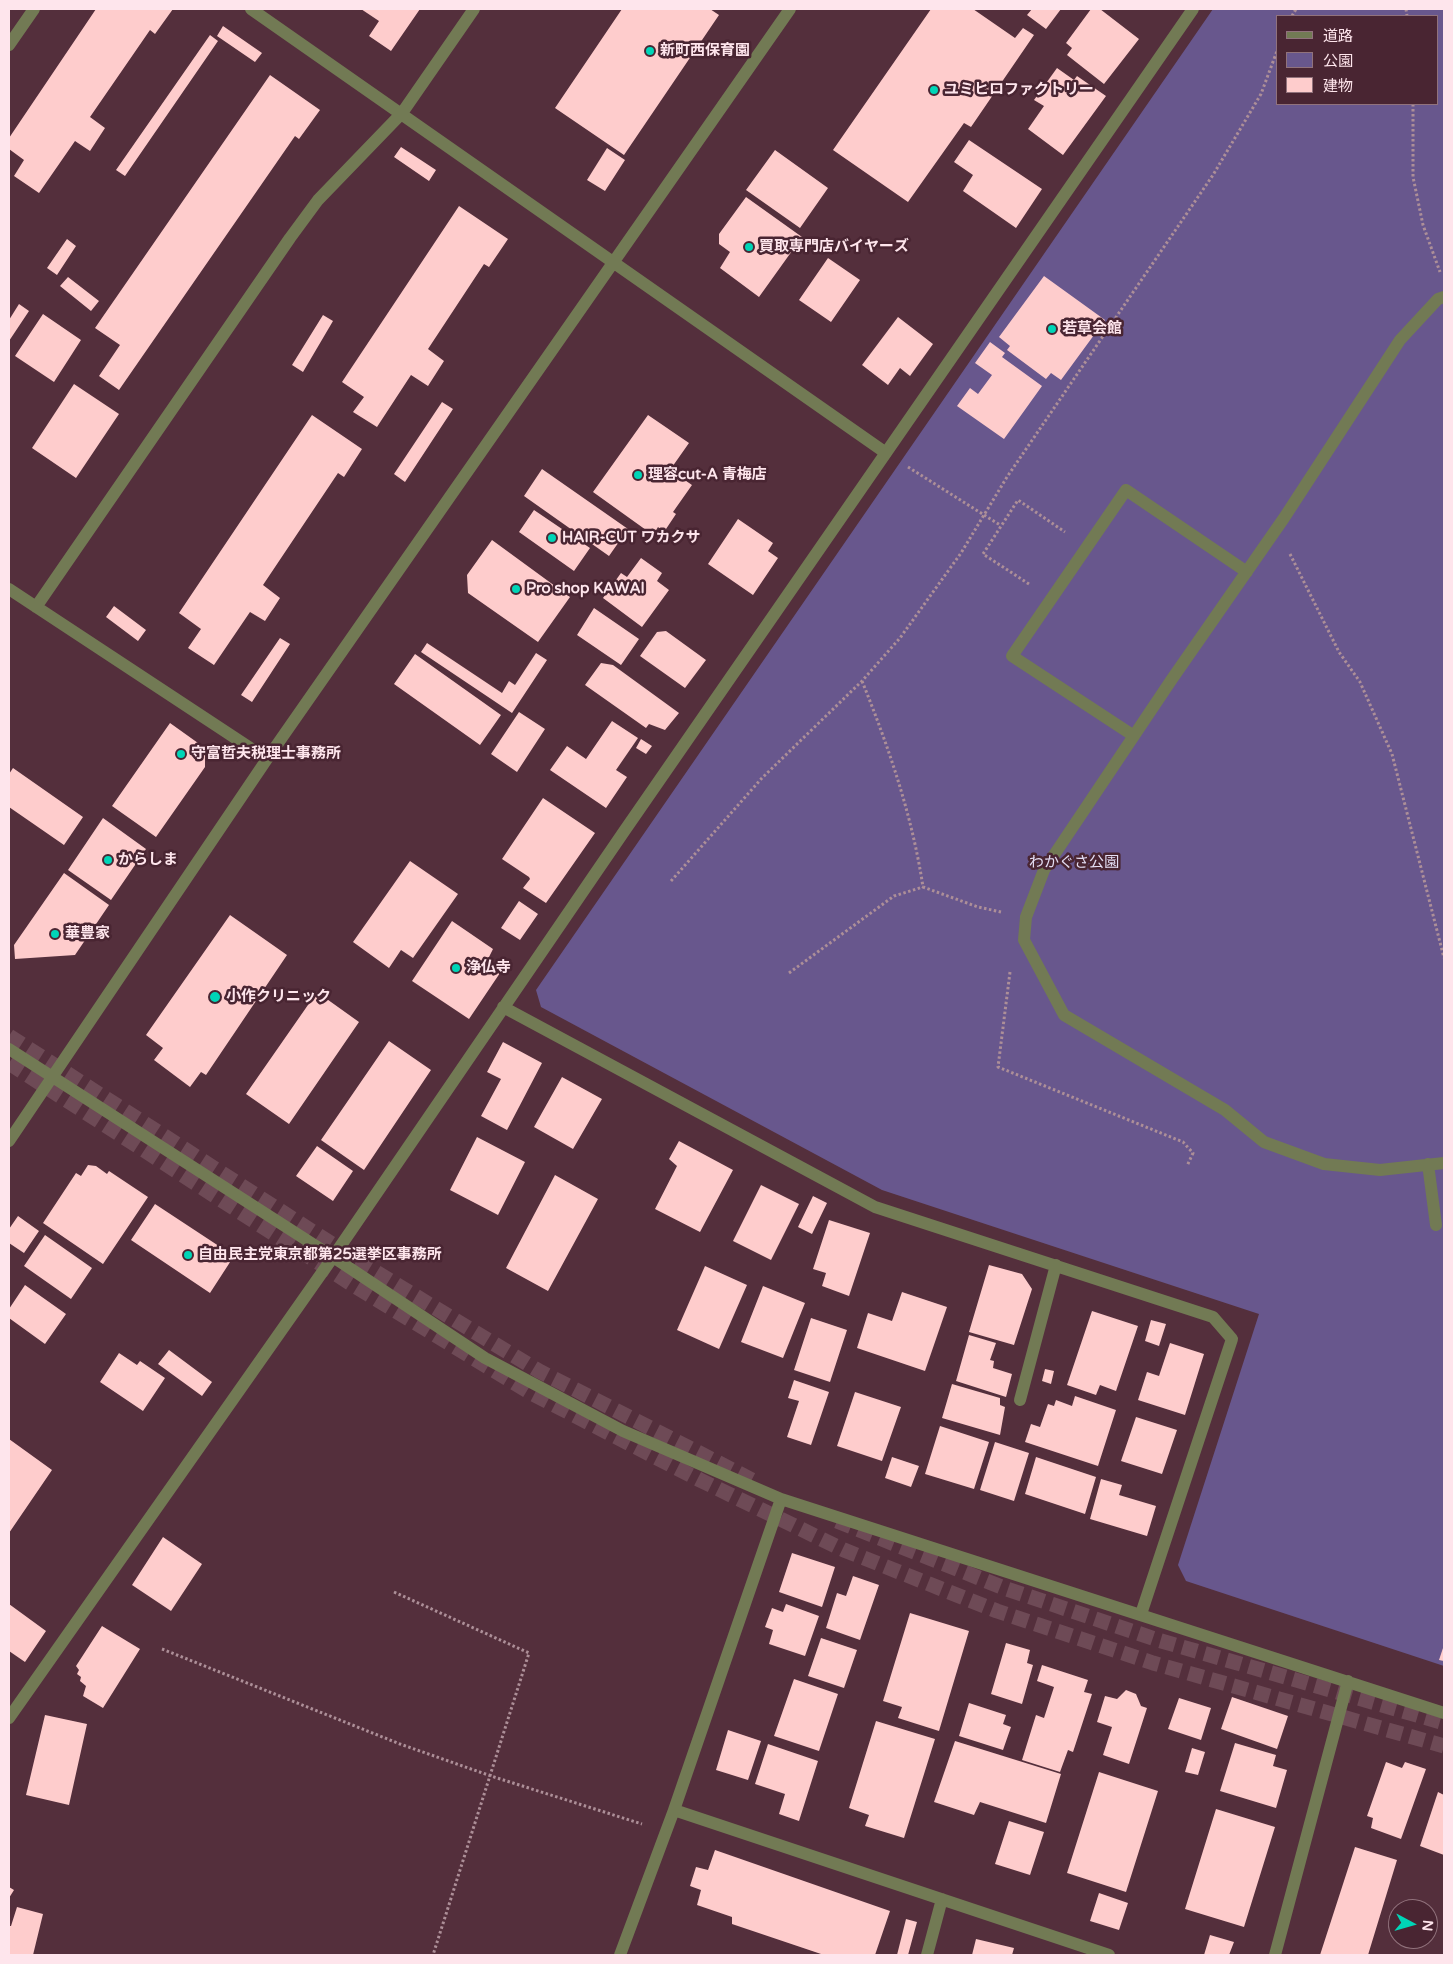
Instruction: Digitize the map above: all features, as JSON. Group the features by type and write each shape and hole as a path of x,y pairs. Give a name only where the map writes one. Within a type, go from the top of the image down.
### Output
{"street":[{"path":"9,44 34,9"},
{"path":"251,9 886,453"},
{"path":"36,607 290,238 318,200 402,113 474,9"},
{"path":"9,1141 267,759 790,9"},
{"path":"9,1718 333,1257 503,1007 1193,9"},
{"path":"1444,297 1438,299 1400,340 1276,530 1044,870 1026,917 1024,940 1064,1015 1225,1110 1264,1142 1324,1164 1380,1170 1444,1163"},
{"path":"1134,736 1012,656 1126,490 1247,572"},
{"path":"9,589 267,759"},
{"path":"503,1007 875,1207 1213,1317 1232,1339 1141,1614"},
{"path":"9,1049 333,1257 485,1358 623,1431 781,1499 1444,1713"},
{"path":"1428,1164 1436,1225"},
{"path":"1020,1400 1056,1265"},
{"path":"620,1955 674,1810 781,1499"},
{"path":"1275,1955 1348,1681"},
{"path":"674,1810 1107,1955"},
{"path":"927,1955 942,1899"}],"path":[{"path":"671,881 762,778 862,681 900,638 986,515 1007,477 1213,175 1261,94 1276,54"},
{"path":"1413,105 1413,177 1423,225 1442,278"},
{"path":"886,453 1000,525"},
{"path":"1052,599 983,554 1000,525 1018,500 1087,547"},
{"path":"1276,530 1339,652 1360,682 1392,754 1444,958"},
{"path":"862,681 893,761 906,806 923,887"},
{"path":"790,973 894,896 923,887 978,907 1026,917"},
{"path":"1024,940 1012,958 998,1067 1183,1142 1193,1152 1187,1166"},
{"path":"394,1592 530,1653 433,1955"},
{"path":"162,1650 400,1744 491,1776 666,1832"}],"green space":[{"name":"わかぐさ公園","path":"1213,9 1444,9 1444,1666 1186,1581 1178,1565 1259,1314 882,1190 541,1007 536,990"}],"building":[{"path":"96,9 173,9 155,34 150,30 90,117 105,128 90,151 75,141 39,193 14,176 24,160 9,149 9,138"},
{"path":"361,9 420,9 391,51 369,36 379,21"},
{"path":"622,9 710,9 719,15 624,155 555,108"},
{"path":"931,9 973,9 1015,38 1023,28 1034,35 971,127 964,123 908,202 833,150"},
{"path":"1032,9 1061,9 1046,29 1027,15"},
{"path":"1091,9 1100,9 1139,39 1104,84 1067,55 1072,48 1066,43"},
{"path":"223,26 262,53 255,62 217,36"},
{"path":"210,35 218,41 125,176 116,170"},
{"path":"1057,68 1074,80 1077,76 1106,96 1063,155 1028,129 1044,106 1034,100"},
{"path":"270,75 320,110 299,139 295,136 119,390 99,376 120,345 95,328"},
{"path":"969,140 1042,189 1016,228 963,191 973,175 954,162"},
{"path":"401,147 436,170 429,181 394,157"},
{"path":"607,148 625,160 605,191 587,180"},
{"path":"775,150 828,188 800,228 746,190"},
{"path":"746,197 802,237 759,297 720,268 730,252 719,244 719,234"},
{"path":"459,206 508,239 489,267 484,264 428,349 444,361 428,386 411,375 377,427 353,412 364,397 342,382"},
{"path":"67,239 76,246 57,275 47,268"},
{"path":"828,258 860,280 831,322 799,300"},
{"name":"若草会館","path":"1044,276 1105,320 1061,380 1051,373 1046,379 1007,350 1010,346 999,337"},
{"path":"68,277 99,301 91,311 60,286"},
{"path":"19,304 29,311 9,341 9,320"},
{"path":"43,314 81,340 54,382 15,356"},
{"path":"323,315 333,321 303,372 292,365"},
{"path":"898,317 933,344 910,376 900,368 888,385 862,365"},
{"path":"990,342 1005,353 1002,357 1042,386 1004,439 957,406 970,388 978,394 992,375 975,363"},
{"path":"74,384 119,414 76,478 32,448"},
{"path":"442,402 453,409 405,482 394,474"},
{"path":"312,415 362,449 344,477 338,473 263,585 280,598 265,621 250,612 214,665 188,648 201,629 179,613"},
{"path":"648,415 689,443 670,470 692,485 673,512 676,514 664,532 658,527 653,535 593,492"},
{"path":"542,469 628,529 609,556 524,496"},
{"path":"534,510 590,548 574,571 519,532"},
{"path":"738,519 773,543 768,551 778,558 753,595 708,564"},
{"path":"492,540 570,597 538,642 468,593 467,575"},
{"path":"641,558 662,573 657,581 669,590 642,627 603,598 621,573 627,577"},
{"path":"114,606 146,630 138,641 106,617"},
{"path":"594,608 639,639 621,665 577,635"},
{"path":"666,631 706,660 685,688 640,656 657,632"},
{"path":"280,638 290,644 252,702 241,695"},
{"path":"427,643 502,693 509,681 515,685 536,653 547,660 512,713 421,652"},
{"path":"415,654 501,715 480,745 394,684"},
{"path":"601,663 613,665 679,713 665,730 649,724 646,728 585,685"},
{"path":"519,712 545,729 517,772 491,754"},
{"path":"612,721 638,738 616,770 627,777 606,808 550,770 567,746 586,759"},
{"path":"170,723 205,748 205,767 156,837 112,806"},
{"path":"641,739 652,746 646,754 636,748"},
{"path":"13,768 83,817 64,845 9,807 9,774"},
{"path":"543,798 595,833 546,903 523,888 530,879 529,877 502,859"},
{"path":"103,818 146,849 111,900 68,870"},
{"path":"410,861 458,894 413,958 401,950 389,968 353,942"},
{"path":"64,873 109,905 75,955 15,959 14,945"},
{"path":"519,901 538,914 520,940 501,928"},
{"path":"230,915 287,955 206,1075 201,1072 190,1087 154,1060 163,1048 146,1035"},
{"name":"浄仏寺","path":"452,921 493,949 486,963 500,973 469,1019 412,981"},
{"path":"317,992 359,1022 289,1124 246,1094"},
{"path":"389,1041 431,1070 364,1170 321,1140"},
{"path":"503,1042 542,1063 507,1130 481,1116 501,1079 487,1072"},
{"path":"562,1077 602,1099 573,1149 534,1127"},
{"path":"477,1137 525,1162 498,1215 450,1190"},
{"path":"679,1141 733,1170 700,1232 655,1209 677,1166 669,1159"},
{"path":"317,1146 353,1171 333,1201 296,1176"},
{"path":"88,1165 96,1166 107,1174 109,1171 148,1197 103,1264 43,1223 76,1173 81,1176"},
{"path":"555,1175 598,1199 548,1291 506,1268"},
{"path":"761,1185 799,1204 771,1260 733,1241"},
{"path":"813,1196 827,1203 812,1234 798,1227"},
{"path":"155,1204 234,1256 210,1293 131,1240"},
{"path":"18,1216 39,1231 24,1253 9,1243 9,1229"},
{"path":"829,1220 870,1233 849,1296 822,1286 826,1273 813,1269"},
{"path":"45,1235 92,1268 71,1299 24,1266"},
{"path":"989,1265 1022,1274 1032,1289 1014,1345 969,1332"},
{"path":"705,1266 747,1285 719,1349 677,1330"},
{"path":"25,1285 66,1314 45,1344 9,1318 9,1309"},
{"path":"763,1286 805,1303 783,1358 741,1342"},
{"path":"902,1292 947,1307 925,1371 857,1348 868,1313 892,1321"},
{"path":"1092,1311 1138,1326 1116,1391 1100,1385 1096,1395 1067,1385"},
{"path":"811,1318 847,1330 830,1382 794,1370"},
{"path":"1151,1320 1166,1324 1159,1346 1145,1341"},
{"path":"969,1335 996,1343 990,1360 994,1361 993,1368 1012,1374 1006,1397 956,1381"},
{"path":"1170,1343 1204,1354 1185,1415 1138,1400 1147,1372 1159,1376"},
{"path":"169,1350 212,1382 202,1396 158,1364"},
{"path":"119,1353 137,1365 140,1361 165,1378 143,1411 100,1382"},
{"path":"1045,1369 1054,1371 1051,1384 1042,1381"},
{"path":"794,1380 829,1392 811,1445 787,1437 799,1401 788,1398"},
{"path":"952,1384 1000,1398 1000,1405 1005,1407 1000,1435 942,1418"},
{"path":"855,1392 901,1407 882,1461 837,1446"},
{"path":"1075,1396 1116,1410 1098,1466 1025,1442 1031,1424 1040,1427 1048,1404 1054,1406 1056,1400 1072,1406"},
{"path":"1136,1417 1177,1430 1162,1474 1121,1461"},
{"path":"940,1426 989,1442 974,1489 925,1474"},
{"path":"9,1439 52,1470 9,1533"},
{"path":"995,1442 1029,1453 1014,1501 980,1490"},
{"path":"892,1457 919,1466 911,1487 885,1478"},
{"path":"1036,1457 1096,1477 1085,1514 1025,1494"},
{"path":"1101,1479 1122,1485 1119,1495 1156,1506 1147,1536 1090,1519"},
{"path":"163,1537 202,1564 171,1611 132,1585"},
{"path":"792,1553 835,1567 822,1607 779,1592"},
{"path":"853,1576 879,1585 860,1640 826,1628 837,1593 846,1596"},
{"path":"9,1604 46,1631 25,1662 9,1651"},
{"path":"786,1604 819,1616 805,1656 769,1644 773,1630 765,1627 772,1608 783,1612"},
{"path":"910,1613 969,1631 939,1731 898,1718 902,1707 883,1701"},
{"path":"102,1626 140,1649 103,1708 83,1696 86,1686 80,1681 81,1677 77,1674 79,1670 76,1666"},
{"path":"821,1638 857,1650 844,1688 808,1676"},
{"path":"1006,1643 1030,1650 1027,1663 1033,1665 1022,1704 991,1694"},
{"path":"1444,1645 1444,1661 1439,1660"},
{"path":"1042,1665 1088,1680 1084,1692 1092,1694 1073,1752 1068,1750 1060,1772 1022,1760 1036,1715 1044,1718 1054,1687 1037,1681"},
{"path":"794,1679 838,1694 819,1751 774,1736"},
{"path":"1126,1690 1136,1694 1141,1706 1147,1708 1129,1764 1103,1755 1112,1727 1097,1722 1105,1696 1117,1699"},
{"path":"1232,1697 1288,1716 1277,1749 1221,1729"},
{"path":"1179,1698 1211,1708 1201,1740 1168,1729"},
{"path":"969,1703 1006,1715 1003,1724 1011,1727 1003,1750 959,1736"},
{"path":"45,1715 87,1724 69,1805 26,1795"},
{"path":"876,1721 935,1739 904,1838 865,1826 869,1815 849,1808"},
{"path":"728,1730 761,1741 748,1780 716,1770"},
{"path":"955,1741 1061,1774 1046,1823 980,1802 974,1815 934,1802"},
{"path":"1235,1743 1276,1755 1273,1766 1287,1770 1276,1808 1220,1791"},
{"path":"768,1744 818,1761 799,1821 779,1814 785,1794 755,1784"},
{"path":"1192,1748 1205,1752 1198,1775 1185,1772"},
{"path":"1386,1762 1402,1768 1405,1762 1426,1769 1401,1839 1371,1828 1373,1818 1367,1816"},
{"path":"1099,1772 1158,1791 1126,1892 1067,1873"},
{"path":"1438,1792 1444,1795 1444,1855 1420,1846"},
{"path":"1216,1809 1275,1827 1244,1927 1185,1909"},
{"path":"1009,1821 1044,1832 1030,1875 995,1864"},
{"path":"1355,1847 1397,1860 1368,1955 1320,1955"},
{"path":"715,1850 890,1911 875,1955 824,1955 732,1924 732,1917 697,1905 701,1890 690,1886 696,1867 708,1870"},
{"path":"9,1887 14,1890 9,1898"},
{"path":"1099,1893 1128,1903 1119,1930 1090,1921"},
{"path":"17,1907 43,1914 33,1955 9,1955 9,1926 11,1926"},
{"path":"906,1919 917,1922 908,1955 897,1955"},
{"path":"1210,1935 1234,1942 1229,1955 1204,1955"},
{"path":"976,1939 1014,1948 1012,1955 972,1955"}],"tunnel":[{"path":"9,1036 366,1266 539,1371 756,1482"},
{"path":"9,1063 353,1285 531,1393 700,1480 844,1550 997,1611 1153,1663 1444,1746"},
{"path":"837,1521 1004,1588 1158,1640 1444,1723"}],"place":[{"name":"新町西保育園","path":"650,51"},
{"name":"ユミヒロファクトリー","path":"934,90"},
{"name":"買取専門店バイヤーズ","path":"749,247"},
{"name":"若草会館","path":"1052,329"},
{"name":"理容cut-A 青梅店","path":"638,475"},
{"name":"HAIR-CUT ワカクサ","path":"552,538"},
{"name":"Pro shop KAWAI","path":"516,589"},
{"name":"守富哲夫税理士事務所","path":"181,754"},
{"name":"からしま","path":"108,860"},
{"name":"華豊家","path":"55,934"},
{"name":"浄仏寺","path":"456,968"},
{"name":"小作クリニック","path":"215,997"},
{"name":"自由民主党東京都第25選挙区事務所","path":"188,1255"}]}
